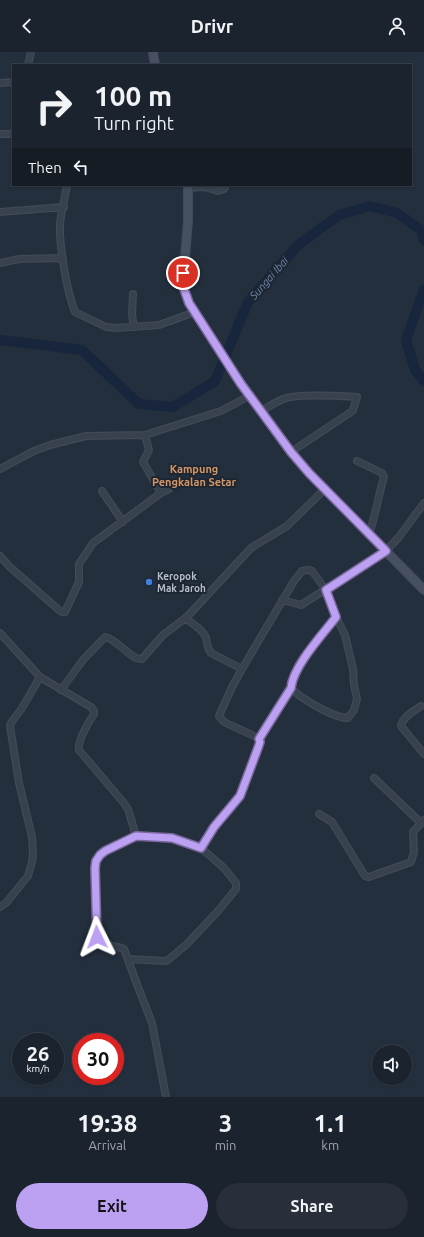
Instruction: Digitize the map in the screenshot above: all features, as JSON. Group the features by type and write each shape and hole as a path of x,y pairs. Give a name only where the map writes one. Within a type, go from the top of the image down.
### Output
{"main road":[{"path":"152,52 155,64"},
{"path":"188,186 188,221 183,281 185,295 241,384 291,452 424,590"}],"street":[{"path":"28,64 31,52"},
{"path":"0,83 12,82"},
{"path":"0,134 12,134"},
{"path":"67,186 60,224 63,258 75,312 110,328 160,325 195,312"},
{"path":"188,186 205,187 218,191 224,189 226,186"},
{"path":"0,212 64,207"},
{"path":"0,263 19,259 63,258"},
{"path":"133,294 132,315 134,327"},
{"path":"0,469 34,451 66,440 86,436 145,435 221,411 250,395"},
{"path":"261,411 289,398 315,396 357,397 351,412 291,452"},
{"path":"145,435 148,450 143,462 161,493"},
{"path":"357,461 382,473 384,477 378,497 375,516 369,534"},
{"path":"0,556 10,567 59,610 65,612 79,582 80,576 78,568 80,561 93,543 161,493 169,489"},
{"path":"61,690 83,660 105,637 113,640 139,660 142,659 164,635 185,618 251,548 287,526 325,489"},
{"path":"102,491 123,522"},
{"path":"282,600 301,605 386,551 399,537 424,503"},
{"path":"259,739 224,722 219,716 232,687 282,600 302,571 308,570 312,571 326,590 336,617 345,635 353,669 357,699 354,710 348,718 343,718 313,704 291,688"},
{"path":"201,848 214,827 240,796 260,742 259,739 291,688 291,683 304,659 336,617"},
{"path":"185,618 206,636 208,650 210,653 242,669"},
{"path":"0,634 40,677 91,707 94,711 94,714 80,741 78,747 79,750 128,809 136,836"},
{"path":"0,907 6,903 28,876 32,862 32,836 19,783 10,726 40,677"},
{"path":"421,706 401,722 401,726 424,754"},
{"path":"319,814 332,822 365,876 369,877 411,862 414,852 413,832 422,822 374,778"},
{"path":"128,959 168,960 187,944 236,889 236,883 224,868 201,848 172,838 136,836 105,851 96,861 95,868 97,937 102,944 122,948 128,959 152,1023 166,1097"}],"waterway":[{"name":"Sungai Ibai","path":"0,340 82,350 139,404 173,407 215,381 248,302 298,245 339,215 370,206 397,213 421,230 424,240"},
{"name":"Sungai Ibai","path":"424,289 406,340 415,370 424,381"}],"place":[{"name":"Keropok Mak Jaroh","path":"149,582"}],"district":[{"name":"Kampung Pengkalan Setar","path":"194,475"}],"route":[{"path":"97,937 95,868 98,857 105,851 136,836 172,838 201,848 214,827 240,796 258,748 260,742 259,739 291,688 291,683 304,659 336,617 326,590 386,551 309,473 291,452 241,384 189,303 185,295 183,273"}]}
